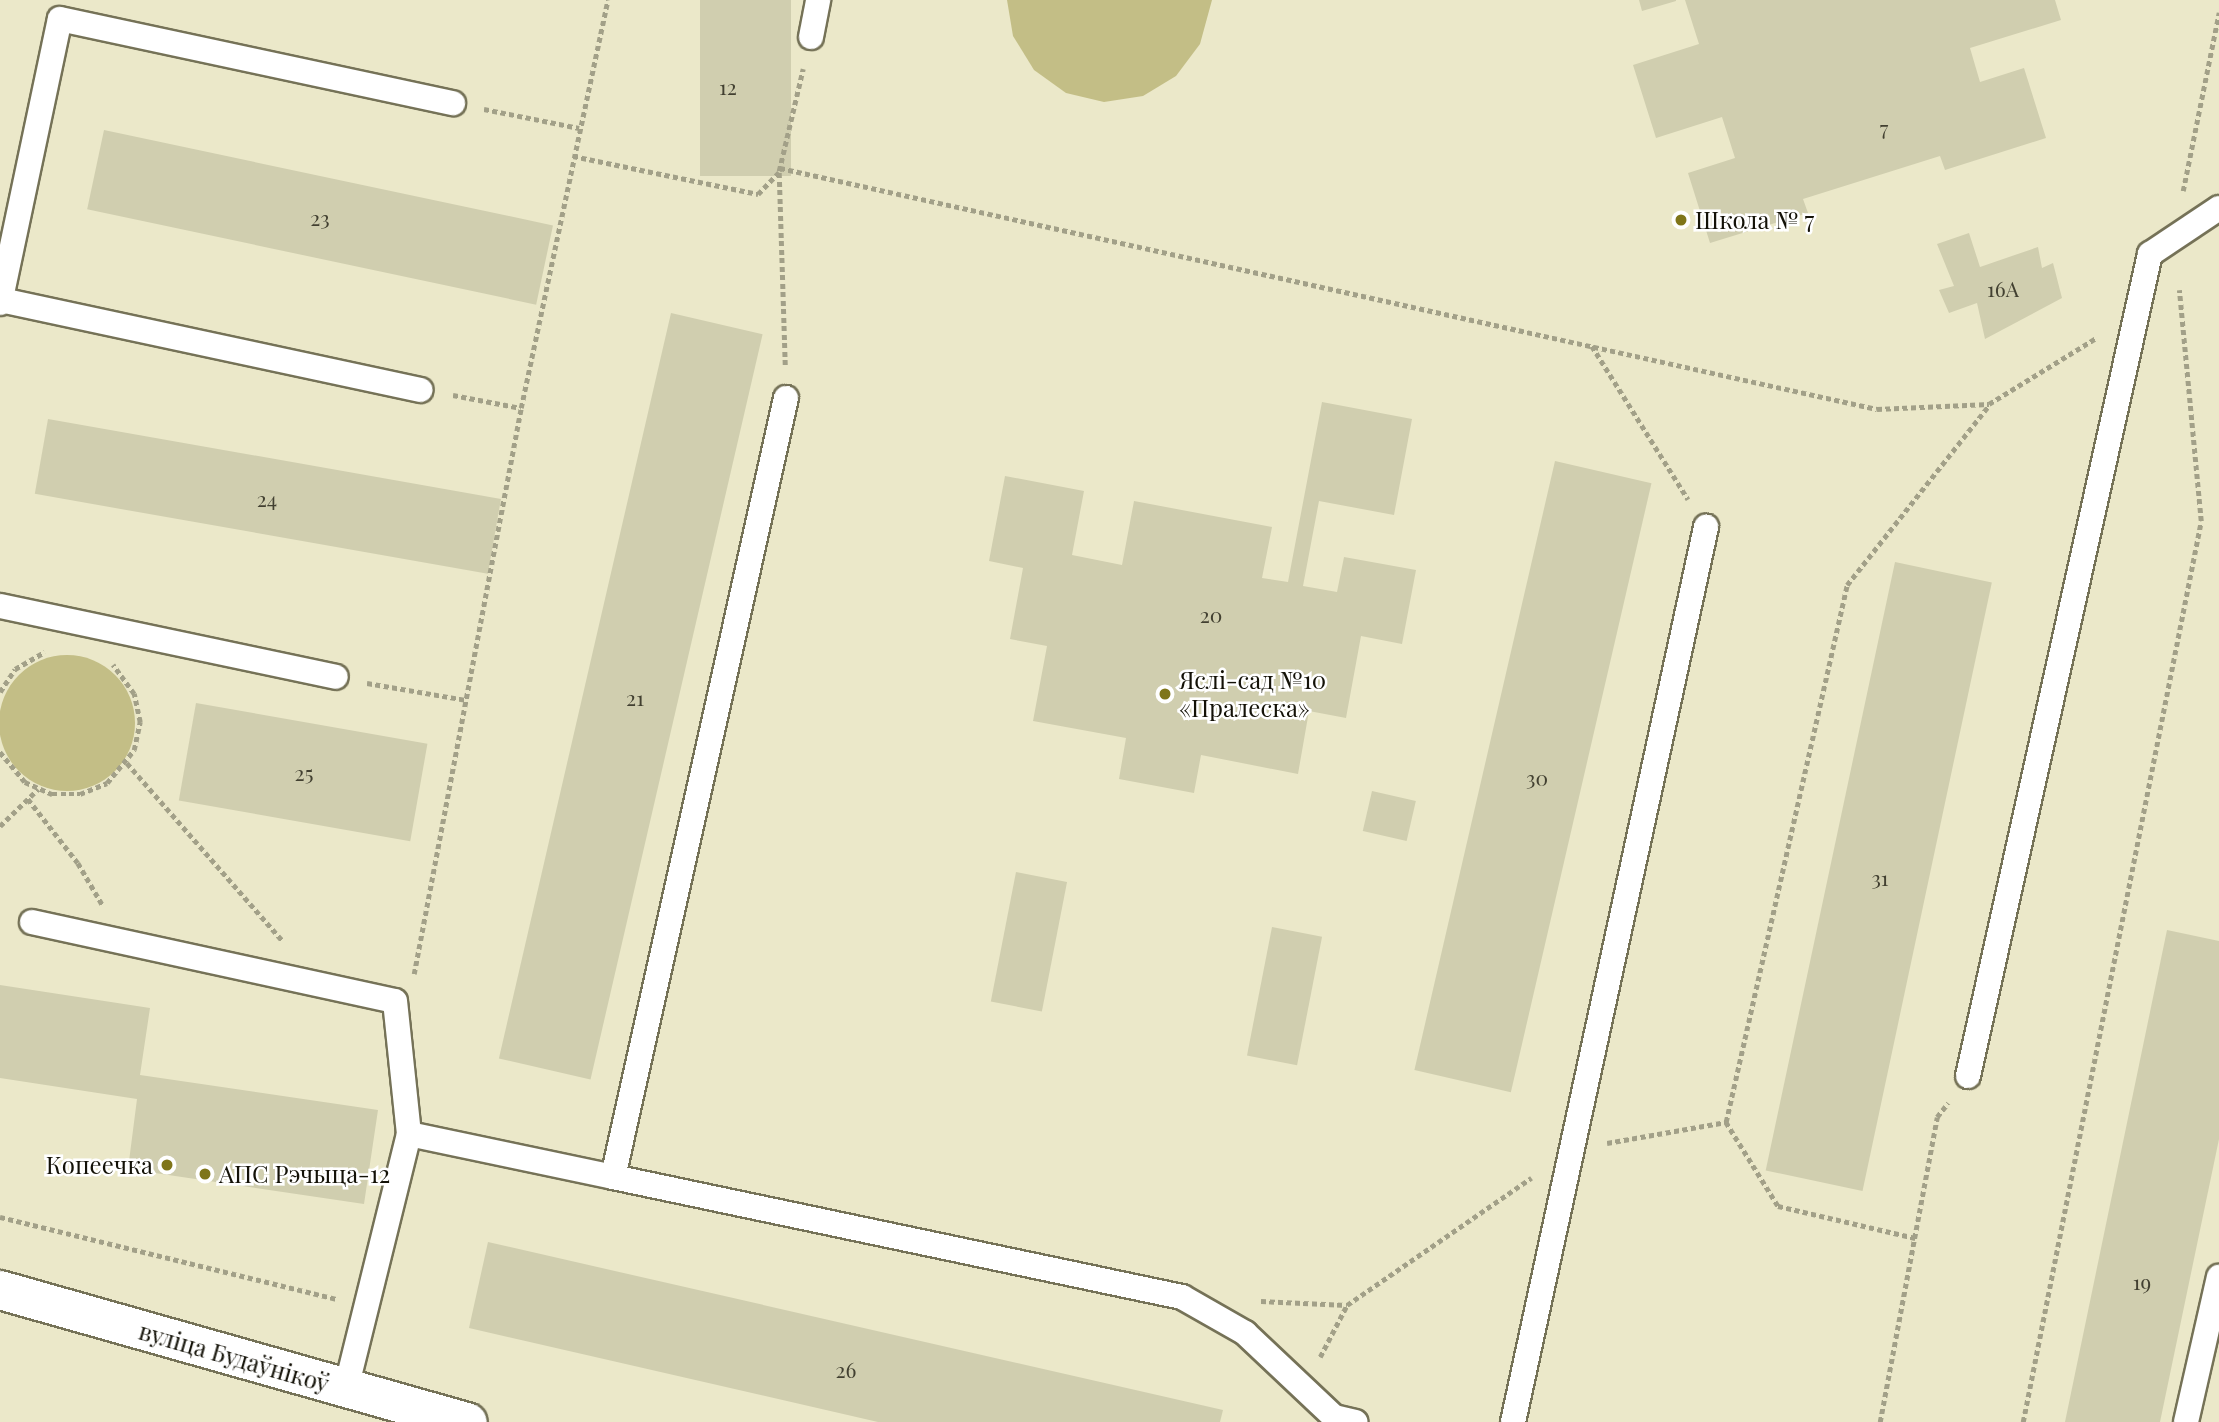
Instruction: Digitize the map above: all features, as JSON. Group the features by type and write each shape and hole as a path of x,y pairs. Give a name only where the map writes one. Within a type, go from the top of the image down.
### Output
{"street":[{"name":"вуліца Будаўнікоў","path":"1,1295 468,1422"}],"lane":[{"path":"811,37 818,0"},
{"path":"420,390 0,302 60,19 453,103"},
{"path":"1968,1076 2150,254 2219,208"},
{"path":"613,1177 786,398"},
{"path":"1513,1422 1706,527"},
{"path":"0,606 336,677"},
{"path":"32,922 395,1001 409,1133 345,1388"},
{"path":"409,1133 1182,1297 1245,1333 1334,1417 1355,1422"},
{"path":"2186,1422 2219,1276"}],"path":[{"path":"395,1001 414,977 521,408 608,0"},
{"path":"2022,1422 2201,521 2174,238 2219,13"},
{"path":"786,398 780,170 811,37"},
{"path":"453,103 579,128"},
{"path":"573,156 758,194 780,170"},
{"path":"780,170 1877,409 1989,404"},
{"path":"1915,1238 1777,1206 1726,1122 1847,585 1989,404 2137,312"},
{"path":"1591,346 1706,527"},
{"path":"420,390 521,408"},
{"path":"0,692 26,661 53,650"},
{"path":"0,752 14,773 38,789 66,795 94,790 127,763 138,737 138,708 127,681 107,661"},
{"path":"336,677 466,700"},
{"path":"127,763 321,985"},
{"path":"0,826 38,789"},
{"path":"28,799 78,863 124,942"},
{"path":"1880,1422 1937,1117 1968,1076"},
{"path":"1251,1301 1347,1305 1571,1149 1726,1122"},
{"path":"0,1217 366,1307"}],"shaded area":[{"path":"1007,0 1212,0 1200,44 1176,76 1143,96 1104,102 1066,93 1034,70 1013,36"},
{"path":"67,655 93,660 115,675 130,697 135,723 130,749 115,771 93,786 67,791 41,786 19,771 4,749 -1,723 4,697 19,675 41,660"}],"building":[{"path":"700,0 791,0 791,176 700,176"},
{"path":"1639,0 1676,0 1676,1 1642,11"},
{"path":"1685,0 2055,0 2061,20 1970,48 1980,82 2024,68 2046,138 1945,170 1940,156 1803,199 1808,213 1710,243 1688,173 1735,158 1722,117 1656,138 1633,65 1699,44"},
{"path":"104,130 553,225 536,305 87,209"},
{"path":"1969,233 1980,267 2038,247 2042,268 2053,263 2062,298 1985,339 1977,303 1949,313 1939,290 1954,286 1937,244"},
{"path":"671,313 763,334 591,1080 499,1058"},
{"path":"1322,402 1412,419 1394,515 1319,501 1303,586 1337,592 1344,557 1416,570 1402,644 1361,636 1346,718 1309,711 1298,774 1201,755 1194,793 1119,779 1126,738 1033,721 1047,646 1010,639 1023,568 989,561 1005,476 1084,491 1072,555 1122,565 1134,501 1272,527 1262,578 1288,582"},
{"path":"48,419 501,499 488,574 35,494"},
{"path":"1555,461 1651,483 1511,1092 1414,1070"},
{"path":"1895,562 1992,583 1863,1191 1766,1170"},
{"path":"196,703 427,744 410,841 179,800"},
{"path":"1372,791 1416,801 1407,841 1363,831"},
{"path":"1016,872 1067,882 1042,1011 991,1002"},
{"path":"1272,927 1322,937 1297,1065 1247,1056"},
{"path":"2167,930 2219,941 2219,1139 2160,1422 2065,1422"},
{"path":"0,985 150,1008 140,1075 378,1110 364,1204 128,1169 137,1099 0,1078"},
{"path":"488,1242 1223,1410 1220,1422 878,1422 469,1328"}],"place":[{"name":"Школа № 7","path":"1681,220"},
{"name":"Яслі-сад №10 «Пралеска»","path":"1165,694"},
{"name":"Копеечка","path":"167,1165"},
{"name":"АПС Рэчыца-12","path":"205,1174"}]}
